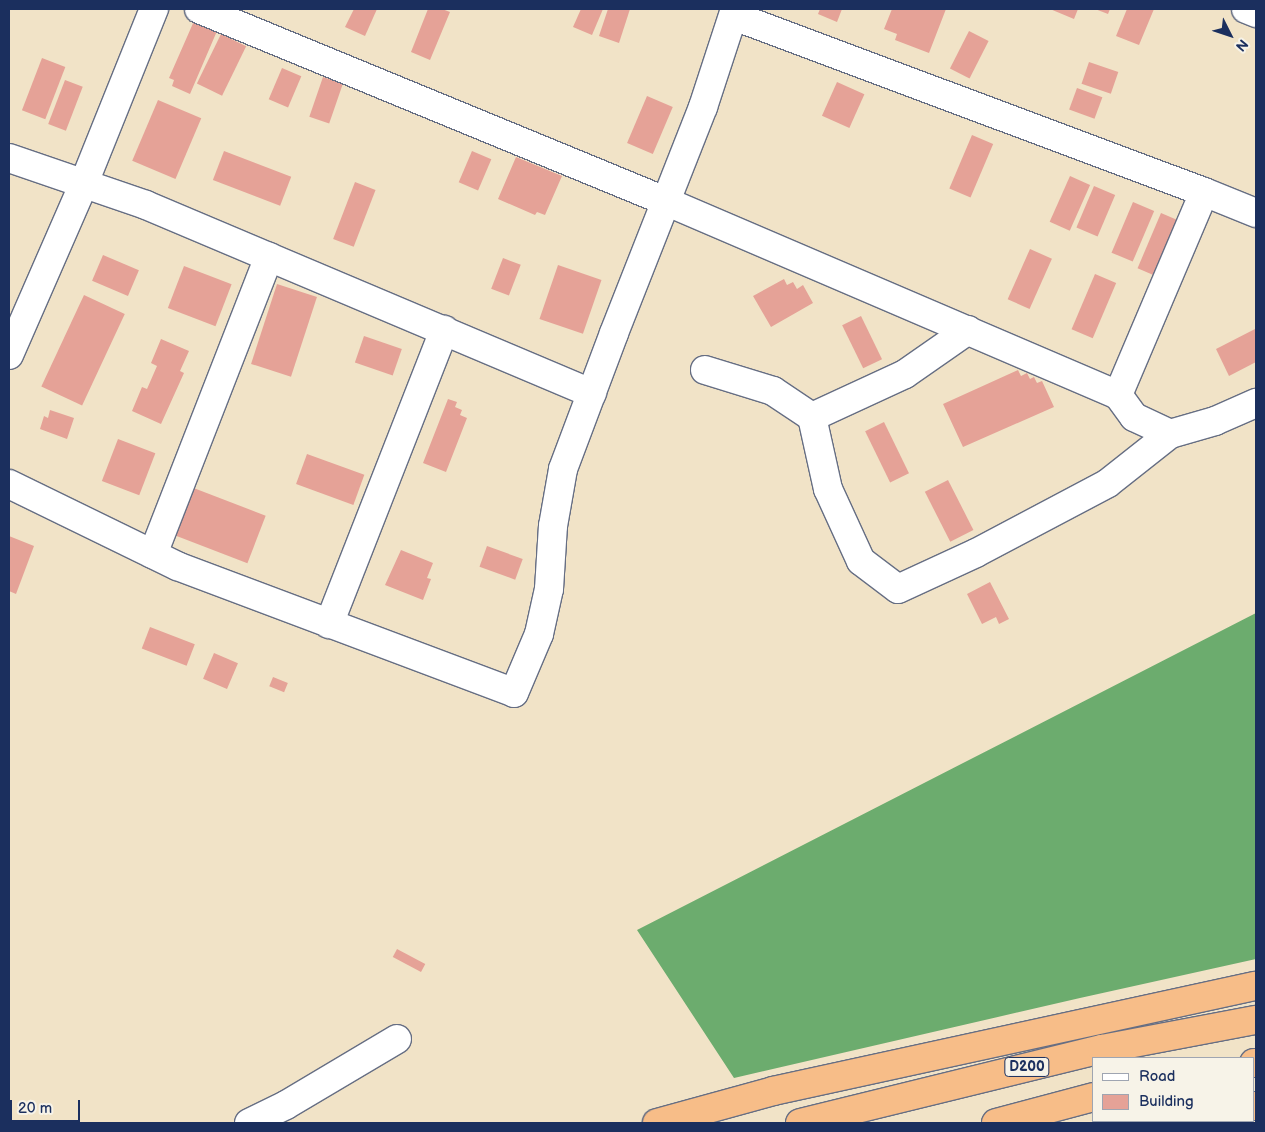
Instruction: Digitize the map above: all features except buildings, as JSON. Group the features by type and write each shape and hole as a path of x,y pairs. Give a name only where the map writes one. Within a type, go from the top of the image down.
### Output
{"highway":[{"path":"657,1123 773,1091 1256,986"},
{"name":"D200","path":"800,1123 1102,1049 1256,1020"},
{"path":"996,1123 1092,1098"}],"street":[{"path":"9,355 84,184 154,9"},
{"path":"199,9 666,201 1118,394 1134,417 1170,434"},
{"path":"1246,9 1256,13"},
{"path":"9,484 177,566 514,693 539,634 549,589 553,526 563,469 703,107 735,12 1256,213"},
{"path":"9,158 146,205 592,393"},
{"path":"1118,394 1204,192"},
{"path":"153,554 269,257"},
{"path":"329,624 444,330"},
{"path":"812,417 905,374 968,330"},
{"path":"705,370 773,392 812,417 828,489 861,562 898,589 976,553 1108,483 1170,434 1215,421 1256,403"},
{"path":"249,1123 286,1105 397,1039"}],"green space":[{"path":"1256,613 1256,959 734,1078 637,930"}]}
